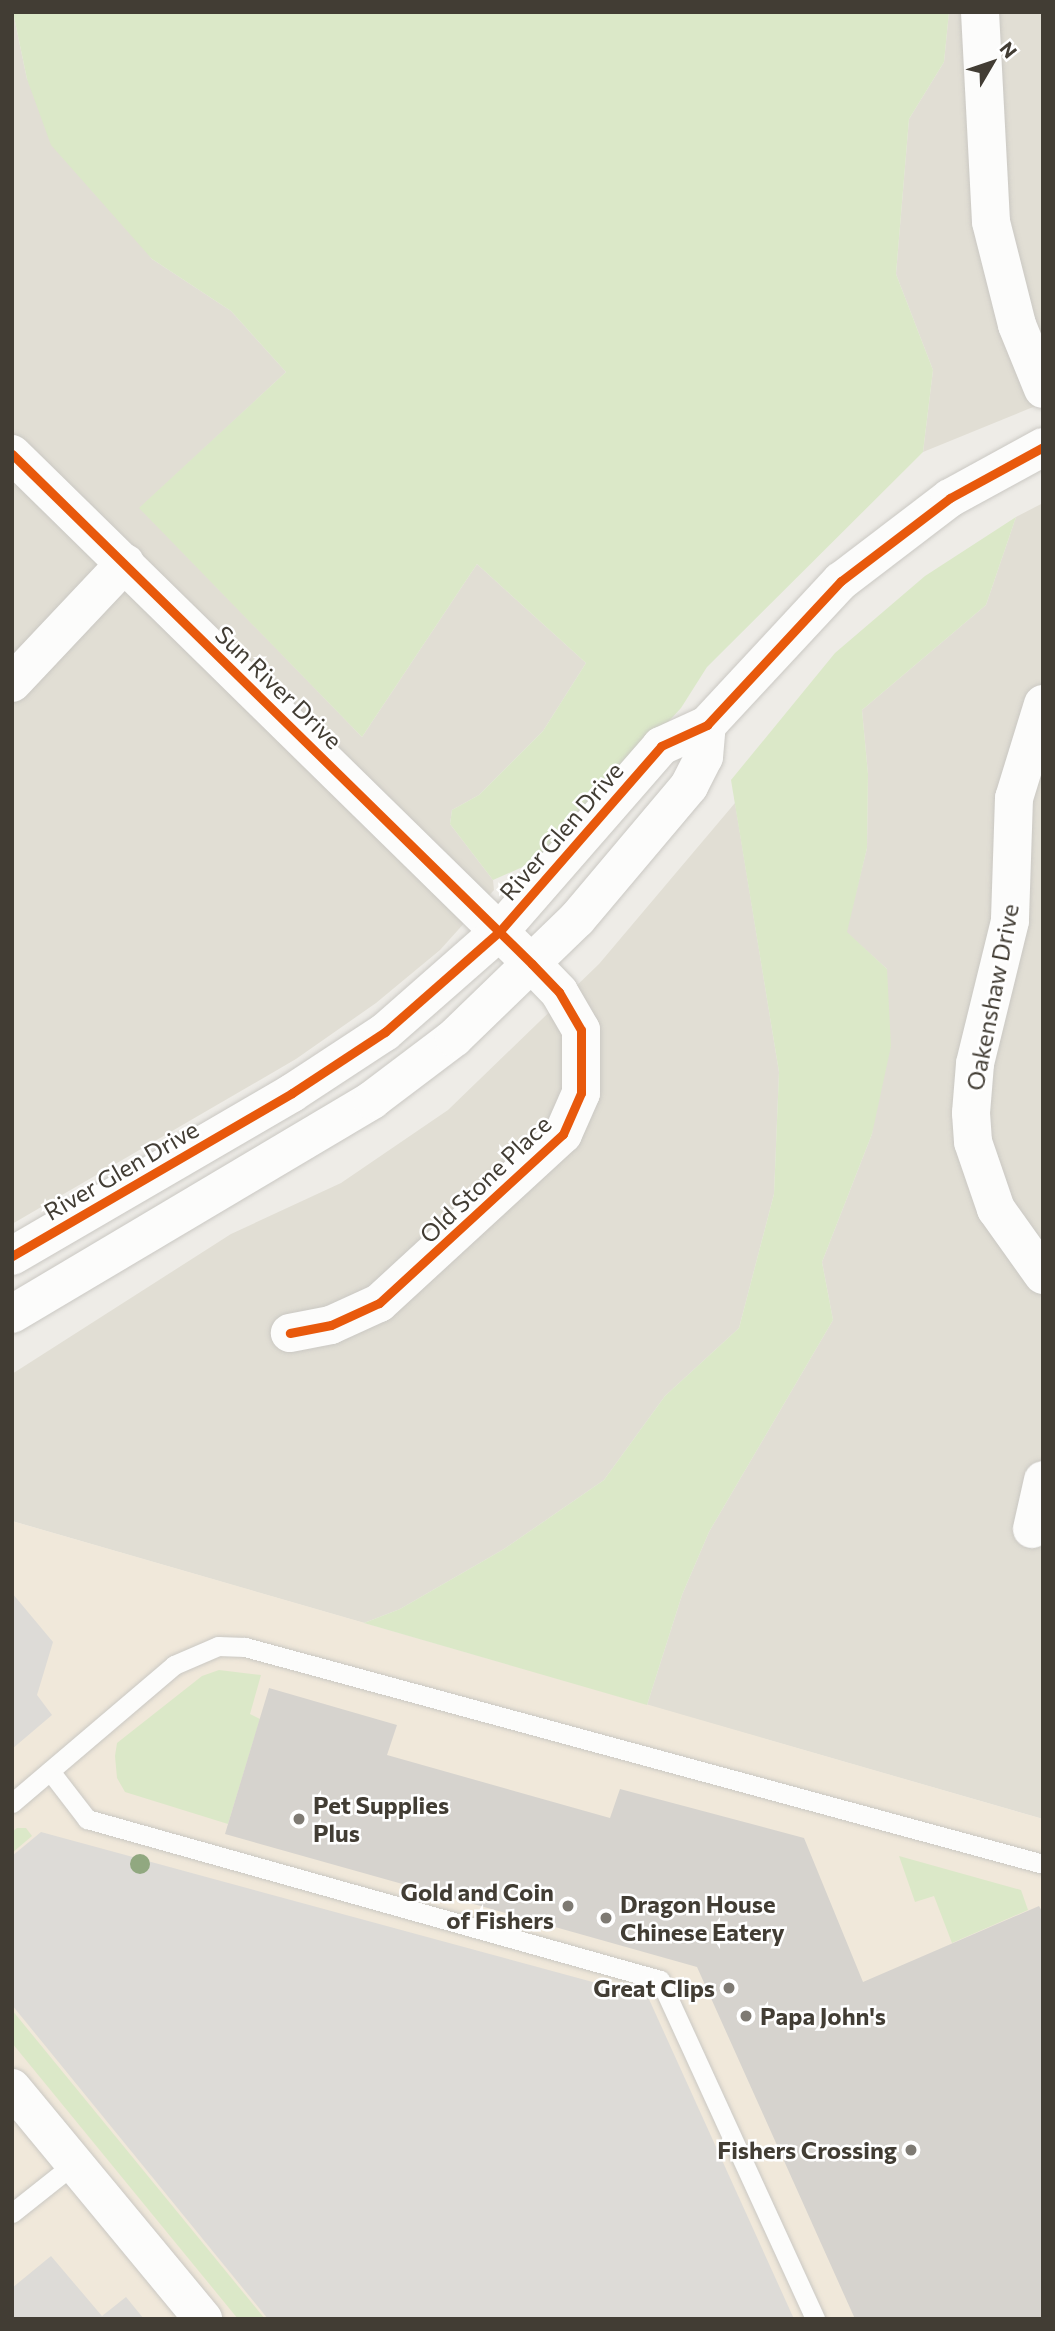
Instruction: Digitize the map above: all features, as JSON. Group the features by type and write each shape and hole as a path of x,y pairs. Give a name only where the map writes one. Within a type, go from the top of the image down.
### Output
{"street":[{"path":"980,12 991,222 1017,325 1043,389"},
{"name":"River Glen Drive","path":"12,1314 372,1100 454,1038 662,746 707,725 791,631 867,558 950,498 1043,447"},
{"name":"Sun River Drive","path":"12,454 516,948"},
{"path":"12,683 125,563"},
{"name":"Oakenshaw Drive","path":"1043,704 1014,798 1010,921 975,1064 971,1113 973,1142 996,1209 1043,1275"},
{"name":"River Glen Drive","path":"12,1256 339,1064 417,1006 516,948 577,919 689,786 704,757 707,725"},
{"name":"Old Stone Place","path":"290,1333 331,1325 379,1303 563,1134 581,1093 581,1030 559,992 516,948"},
{"path":"1031,1529 1043,1480"},
{"path":"12,2088 203,2319"}],"lane":[{"path":"12,1802 174,1665 218,1646 245,1647 1043,1864"},
{"path":"50,1771 87,1819 660,1980 815,2319"},
{"path":"12,2213 75,2163"}],"shaded area":[{"path":"13,12 27,79 152,259 231,311 286,372 140,508 362,737 477,564 586,663 543,731 479,795 452,810 450,824 493,880 494,890 440,950 376,1003 296,1059 12,1224"},
{"path":"949,12 1043,12 1043,403 923,452 933,370 896,274 909,119 944,62"},
{"path":"1043,503 1043,1819 647,1705 682,1595 709,1532 833,1320 822,1262 872,1134 887,969 846,932 867,848 868,774 862,710 986,605 1016,517"},
{"path":"735,803 779,1072 774,1194 739,1328 665,1396 604,1480 504,1549 400,1609 364,1623 12,1521 12,1374 231,1234 341,1183 448,1110 599,964"},
{"path":"12,1521 1043,1819 1043,2319 12,2319"},
{"path":"12,1593 53,1642 37,1695 52,1715 12,1749"},
{"path":"41,1832 648,1997 794,2319 268,2319 12,2005 12,1856"},
{"path":"51,2256 102,2316 126,2297 144,2319 12,2319 12,2288"}],"green space":[{"path":"13,12 949,12 944,62 909,119 896,274 933,370 923,452 707,667 681,708 563,836 527,865 493,880 450,824 452,810 479,795 543,731 586,663 477,564 362,737 139,508 286,372 231,311 152,259 51,145 27,79"},
{"path":"1016,517 986,605 862,710 868,774 867,848 847,932 887,969 891,1046 872,1134 822,1262 833,1320 709,1532 682,1595 647,1705 364,1623 400,1609 504,1549 604,1480 665,1396 739,1328 774,1194 779,1072 731,780 835,653 925,576"},
{"path":"219,1670 261,1675 250,1714 260,1719 228,1824 125,1792 117,1778 115,1756 117,1743 202,1676"},
{"path":"17,1828 26,1828 32,1836 12,1853 12,1832"},
{"path":"899,1856 1021,1890 1028,1910 952,1943 934,1896 915,1902"},
{"path":"12,2010 265,2319 238,2319 12,2043"}],"building":[{"name":"Fishers Crossing","path":"269,1688 397,1725 387,1755 610,1818 620,1789 804,1838 863,1982 1039,1906 1043,1913 1043,2319 855,2319 697,1967 225,1834"}],"cycle path":[{"path":"12,1256 292,1093 385,1032 499,932 661,746 707,725 841,581 950,498 1043,447"},
{"path":"12,454 532,964 559,992 581,1030 581,1093 563,1134 379,1303 331,1325 290,1333"}],"place":[{"name":"Pet Supplies Plus","path":"299,1819"},
{"name":"Gold and Coin of Fishers","path":"568,1906"},
{"name":"Dragon House Chinese Eatery","path":"606,1918"},
{"name":"Great Clips","path":"729,1988"},
{"name":"Papa John's","path":"746,2016"},
{"name":"Fishers Crossing","path":"911,2150"}]}
